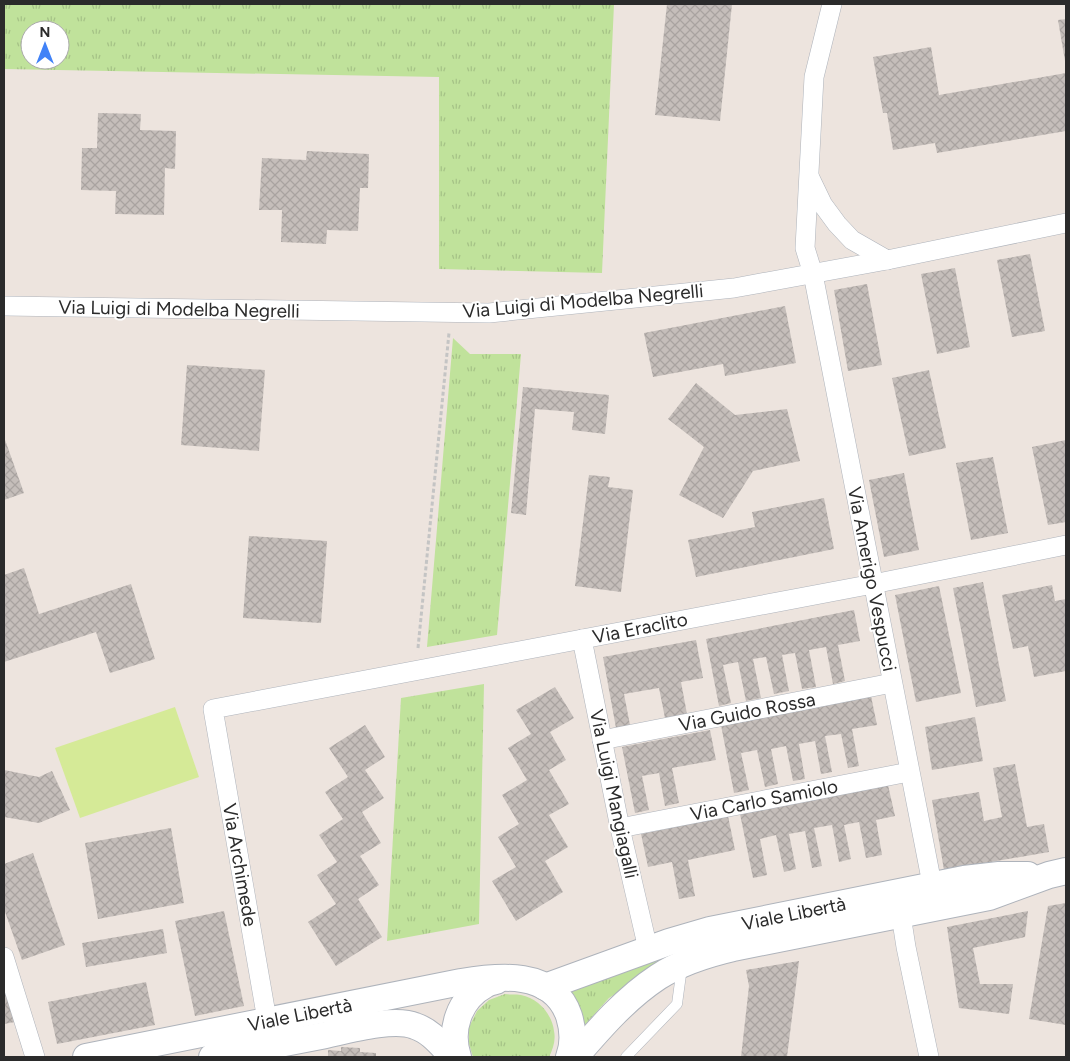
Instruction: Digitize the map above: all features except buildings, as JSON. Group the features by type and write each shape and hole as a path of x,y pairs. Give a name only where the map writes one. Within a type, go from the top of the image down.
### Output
{"main road":[{"name":"Viale Libertà","path":"546,987 648,949 730,925 932,884 999,875 1058,873"},
{"name":"Viale Libertà","path":"575,1057 632,996 658,977 699,957 734,948 989,897 1058,873"},
{"name":"Viale Libertà","path":"86,1057 267,1020 496,977 525,979 536,982 546,987 562,1002 572,1024 572,1051 569,1057"},
{"name":"Viale Libertà","path":"458,1057 455,1049 454,1034 456,1019 463,1005 472,994 485,985 499,980 514,978"},
{"name":"Viale Libertà","path":"212,1057 395,1022 406,1023 426,1031 453,1057"}],"street":[{"name":"Via Amerigo Vespucci","path":"832,4 814,77 805,248 813,274 932,884"},
{"path":"809,176 823,205 837,224 852,240 887,260"},
{"name":"Via Luigi di Modelba Negrelli","path":"4,306 489,313 724,289 887,260 1066,223"},
{"name":"Via Eraclito","path":"213,710 873,584 1066,544"},
{"name":"Via Luigi Mangiagalli","path":"582,639 620,828 648,949"},
{"name":"Via Guido Rossa","path":"602,740 892,683"},
{"name":"Via Archimede","path":"213,710 267,1020"},
{"name":"Via Carlo Samiolo","path":"620,828 909,772"},
{"path":"901,915 929,1057"},
{"path":"4,957 35,1057"}],"lane":[{"path":"626,1057 677,1004 682,964"}],"path":[{"path":"416,671 451,312"}],"green space":[{"path":"4,4 614,4 602,273 439,269 439,77 58,70 70,70 70,20 20,20 20,69 4,69"},
{"path":"453,338 470,354 521,354 497,635 427,647"},
{"path":"484,684 479,924 387,941 401,698"},
{"path":"175,707 199,777 80,818 55,748"},
{"path":"666,955 668,960 609,998 583,1027 565,990"},
{"path":"505,994 527,997 538,1003 547,1013 555,1034 554,1044 549,1057 473,1057 469,1044 469,1027 477,1011 489,1000"}]}
